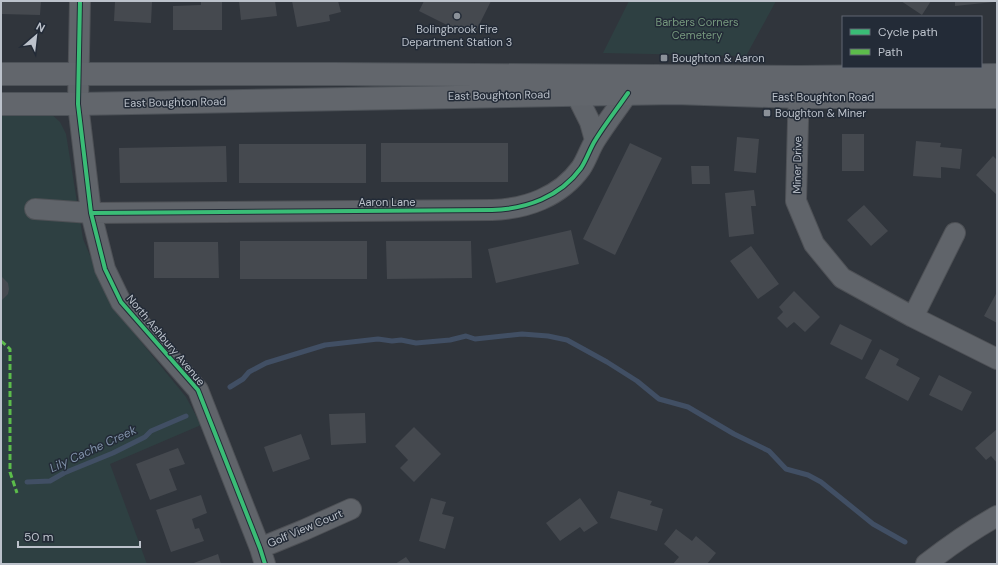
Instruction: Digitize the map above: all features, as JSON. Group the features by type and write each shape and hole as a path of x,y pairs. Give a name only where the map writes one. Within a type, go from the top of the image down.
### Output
{"main road":[{"name":"East Boughton Road","path":"1,74 336,74 799,87 997,97"},
{"name":"East Boughton Road","path":"1,104 78,104 675,93 997,75"}],"street":[{"name":"North Ashbury Avenue","path":"80,1 78,104 91,213 105,270 121,302 198,390 262,556"},
{"name":"Miner Drive","path":"799,87 796,201 814,244 842,278 914,317 997,359"},
{"name":"Aaron Lane","path":"35,209 91,213 484,210 514,208 528,205 543,199 564,186 580,169 595,140 628,93"},
{"path":"576,94 590,122 595,140"},
{"path":"914,317 955,233"},
{"name":"Golf View Court","path":"262,556 304,530 351,509"},
{"path":"926,564 977,527 997,516"}],"green space":[{"name":"Barbers Corners Cemetery","path":"629,1 776,1 746,56 603,53"},
{"path":"1,111 50,113 60,122 66,134 83,239 111,305 186,397 201,425 110,464 147,564 1,564"}],"building":[{"path":"1,1 41,1 40,15 1,14"},
{"path":"115,1 152,2 151,23 114,21"},
{"path":"201,1 222,1 222,30 173,30 173,6 201,5"},
{"path":"239,1 275,1 277,16 241,20"},
{"path":"292,1 338,1 341,12 329,15 330,21 297,27"},
{"name":"Bolingbrook Fire Department Station 3","path":"424,1 491,1 475,33 463,28 461,32 419,11"},
{"path":"901,1 931,1 922,15"},
{"path":"955,1 994,1 994,2 955,6"},
{"path":"842,134 864,134 864,171 842,171"},
{"path":"737,137 759,139 756,173 734,171"},
{"path":"916,141 941,143 940,147 962,149 960,169 941,167 941,178 913,176"},
{"path":"381,143 508,143 508,182 381,182"},
{"path":"630,143 662,158 615,255 583,239"},
{"path":"239,144 366,144 366,183 239,183"},
{"path":"226,146 227,182 120,183 119,148"},
{"path":"993,156 997,160 997,195 976,175"},
{"path":"691,166 709,166 710,184 692,184"},
{"path":"754,190 756,206 751,206 754,234 729,237 725,193"},
{"path":"864,205 888,231 871,246 847,220"},
{"path":"571,230 579,264 496,283 488,249"},
{"path":"240,241 367,241 367,279 240,279"},
{"path":"386,241 471,241 472,278 387,279"},
{"path":"154,242 218,242 219,278 154,278"},
{"path":"751,246 779,284 758,299 730,261"},
{"path":"1,276 8,283 9,289 8,294 1,301"},
{"path":"794,291 820,317 805,332 794,322 787,328 777,318 783,312 779,307"},
{"path":"997,292 997,323 984,316"},
{"path":"840,324 872,340 862,360 830,344"},
{"path":"880,349 899,359 896,365 920,378 908,401 865,378"},
{"path":"939,375 972,392 962,411 929,395"},
{"path":"365,413 366,443 331,445 329,414"},
{"path":"414,427 441,454 414,482 400,468 408,460 395,446"},
{"path":"997,429 997,463 991,456 986,460 975,448"},
{"path":"301,434 310,459 273,472 264,447"},
{"path":"178,448 185,464 169,469 177,490 150,500 136,464"},
{"path":"618,491 652,501 650,505 663,509 657,531 610,518"},
{"path":"201,495 207,513 192,519 195,529 199,528 204,541 171,552 156,510"},
{"path":"431,498 446,502 442,514 454,517 445,549 419,541"},
{"path":"580,498 598,523 584,532 580,527 560,541 546,523"},
{"path":"676,529 692,541 696,536 716,553 707,564 673,564 679,557 664,544"},
{"path":"218,554 221,564 191,564"},
{"path":"406,557 411,564 395,564"}],"waterway":[{"path":"230,387 243,379 249,372 266,363 325,345 378,339 392,341 401,340 416,343 450,340 466,336 475,339 522,334 548,336 567,340 607,362 637,381 659,399 688,407 734,434 769,451 786,469 808,475 821,482 873,524 905,542"},
{"name":"Lily Cache Creek","path":"27,482 50,481 64,473 113,453 145,437 151,431 186,416"}],"marked path":[{"path":"1,341 10,349 10,472 17,493"}],"cycle path":[{"path":"80,1 78,104 91,213 105,269 121,302 198,390 265,564"},
{"path":"91,213 492,210 517,207 530,204 553,194 573,178 583,165 600,133 628,93"}],"place":[{"name":"Bolingbrook Fire Department Station 3","path":"457,16"},
{"name":"Boughton & Aaron","path":"664,58"},
{"name":"Boughton & Miner","path":"767,113"}]}
